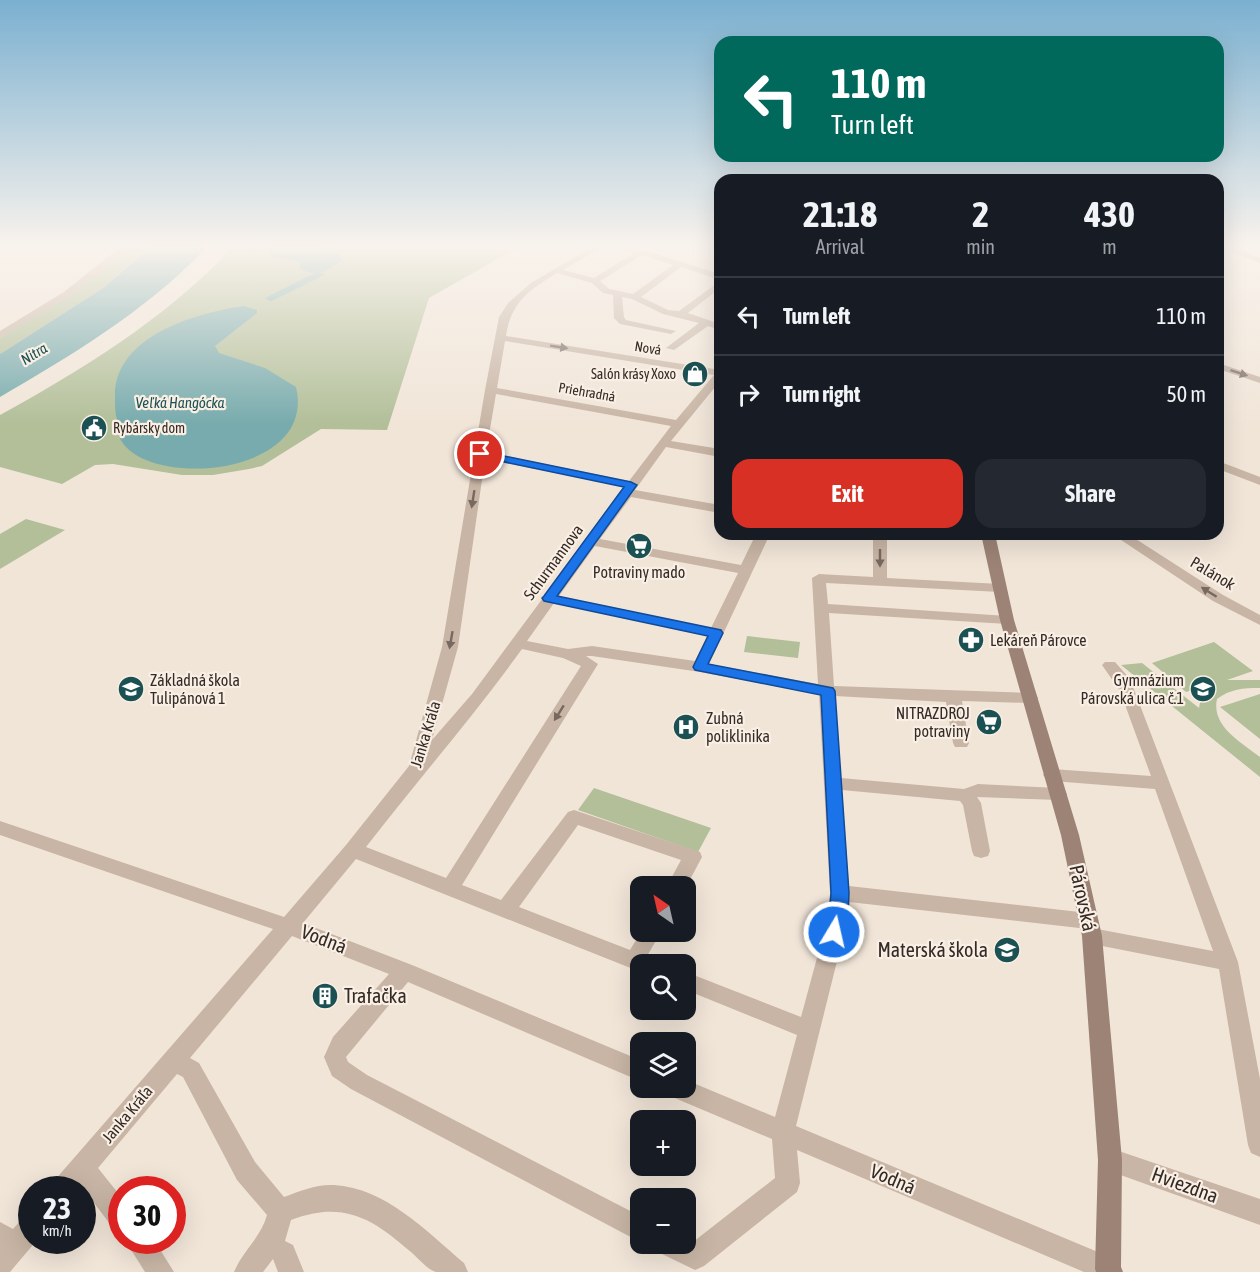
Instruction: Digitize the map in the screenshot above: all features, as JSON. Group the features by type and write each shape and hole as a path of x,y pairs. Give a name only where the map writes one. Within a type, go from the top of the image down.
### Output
{"street":[{"path":"0,335 50,304"},
{"name":"Janka Kráľa","path":"75,1176 353,850 415,771 450,646 490,390 504,317 511,304"},
{"path":"618,304 619,318 623,322 671,331"},
{"path":"650,304 666,312 681,314 714,325"},
{"path":"681,314 694,304"},
{"path":"671,348 705,323"},
{"name":"Nová","path":"501,338 714,372"},
{"path":"1224,368 1260,380"},
{"name":"Schurmannova","path":"415,771 478,698 663,443 714,386"},
{"name":"Priehradná","path":"490,390 679,424"},
{"path":"663,443 714,452"},
{"path":"480,454 714,508"},
{"path":"1224,467 1260,481"},
{"path":"700,667 760,540"},
{"path":"880,540 880,581"},
{"name":"Párovská","path":"989,540 1007,620 1070,835 1090,928 1110,1160 1109,1270"},
{"name":"Palánok","path":"1128,540 1218,598 1260,621"},
{"path":"591,541 746,570"},
{"path":"689,1254 695,1257 788,1183 783,1132 838,916 840,893 819,578 1000,588"},
{"path":"549,598 716,633"},
{"path":"820,608 1007,620"},
{"path":"451,886 590,664 568,654 516,643"},
{"path":"568,654 592,651 700,667 828,691 1030,698"},
{"path":"1110,665 1122,679 1128,691 1228,962 1260,1144"},
{"path":"953,697 962,743"},
{"path":"1052,775 1161,783"},
{"path":"831,783 965,795 978,790 1058,794"},
{"path":"965,795 972,803 981,851"},
{"path":"505,910 574,817 693,857 682,876"},
{"name":"Vodná","path":"0,828 288,925 405,971 630,1067"},
{"path":"353,850 451,886 505,910 630,958"},
{"path":"840,893 1090,928 1228,962"},
{"path":"405,971 341,1044 335,1058 340,1069 359,1082 630,1224"},
{"path":"696,985 810,1030"},
{"path":"173,1060 191,1070 246,1171 280,1211"},
{"name":"Vodná","path":"696,1096 1109,1270"},
{"name":"Hviezdna","path":"1110,1160 1260,1212"},
{"path":"82,1168 108,1201"},
{"path":"280,1211 298,1203 322,1197 351,1198 378,1211 455,1272"},
{"path":"247,1272 275,1234 280,1211"},
{"path":"5,1248 18,1238"},
{"path":"148,1254 162,1272"}],"green space":[{"path":"52,304 77,304 0,354 0,338"},
{"path":"171,304 427,304 387,430 321,429 262,466 213,475 182,475 113,464 95,465 62,484 0,467 0,415 94,360"},
{"path":"26,519 65,530 0,569 0,534"},
{"path":"747,636 800,642 798,658 744,652"},
{"path":"1214,642 1253,671 1227,680 1260,680 1260,688 1237,690 1217,699 1216,709 1229,732 1260,757 1260,777 1121,665 1142,663 1199,708 1204,694 1213,684 1186,692 1152,663"},
{"path":"1260,694 1260,739 1220,707"},
{"path":"594,788 711,828 698,852 578,810"}],"water":[{"name":"Nitra","path":"77,304 142,304 83,347 0,397 0,354"},
{"name":"Veľká Hangócka","path":"244,306 257,310 257,313 215,346 219,353 265,368 296,387 296,418 280,441 255,457 223,466 190,468 158,464 133,453 119,436 122,430 115,407 118,377 128,358 142,343 161,331 203,315"}],"place":[{"name":"Salón krásy Xoxo","path":"695,374"},
{"name":"Rybársky dom","path":"94,428"},
{"name":"Potraviny mado","path":"639,546"},
{"name":"Lekáreň Párovce","path":"971,640"},
{"name":"Základná škola Tulipánová 1","path":"131,689"},
{"name":"Gymnázium Párovská ulica č.1","path":"1203,689"},
{"name":"NITRAZDROJ potraviny","path":"989,722"},
{"name":"Zubná poliklinika","path":"686,727"},
{"name":"Materská škola","path":"1007,950"},
{"name":"Trafačka","path":"325,996"}],"route":[{"path":"480,454 631,485 549,598 716,633 700,667 828,691 831,783 840,893 834,932"}]}
